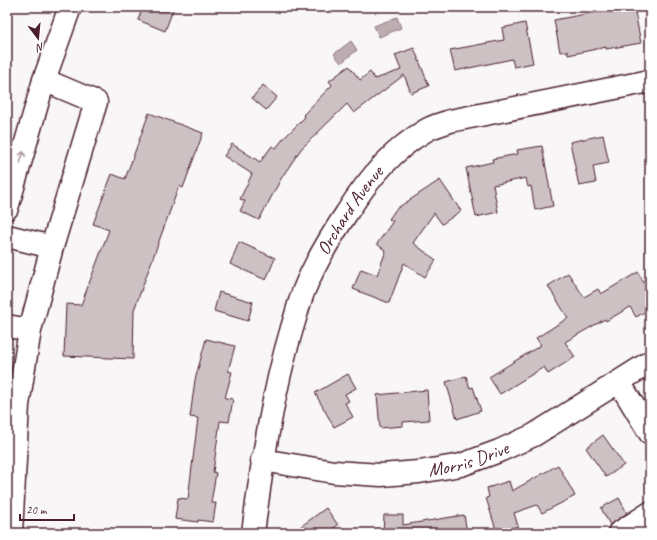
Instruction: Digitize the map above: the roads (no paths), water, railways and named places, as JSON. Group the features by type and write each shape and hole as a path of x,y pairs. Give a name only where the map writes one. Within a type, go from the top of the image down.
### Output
{"main road":[{"path":"7,208 44,80 70,7"},
{"path":"11,533 13,404 30,330 52,247 96,102 44,80"},
{"name":"Orchard Avenue","path":"253,533 262,460 274,398 283,359 304,291 324,248 370,180 400,148 426,130 450,121 650,81"},
{"path":"7,236 52,247"},
{"path":"7,326 30,330"},
{"name":"Morris Drive","path":"262,460 334,472 381,476 419,472 461,465 499,451 534,435 650,362"},
{"path":"619,382 650,433"},
{"path":"619,533 650,513"}]}
